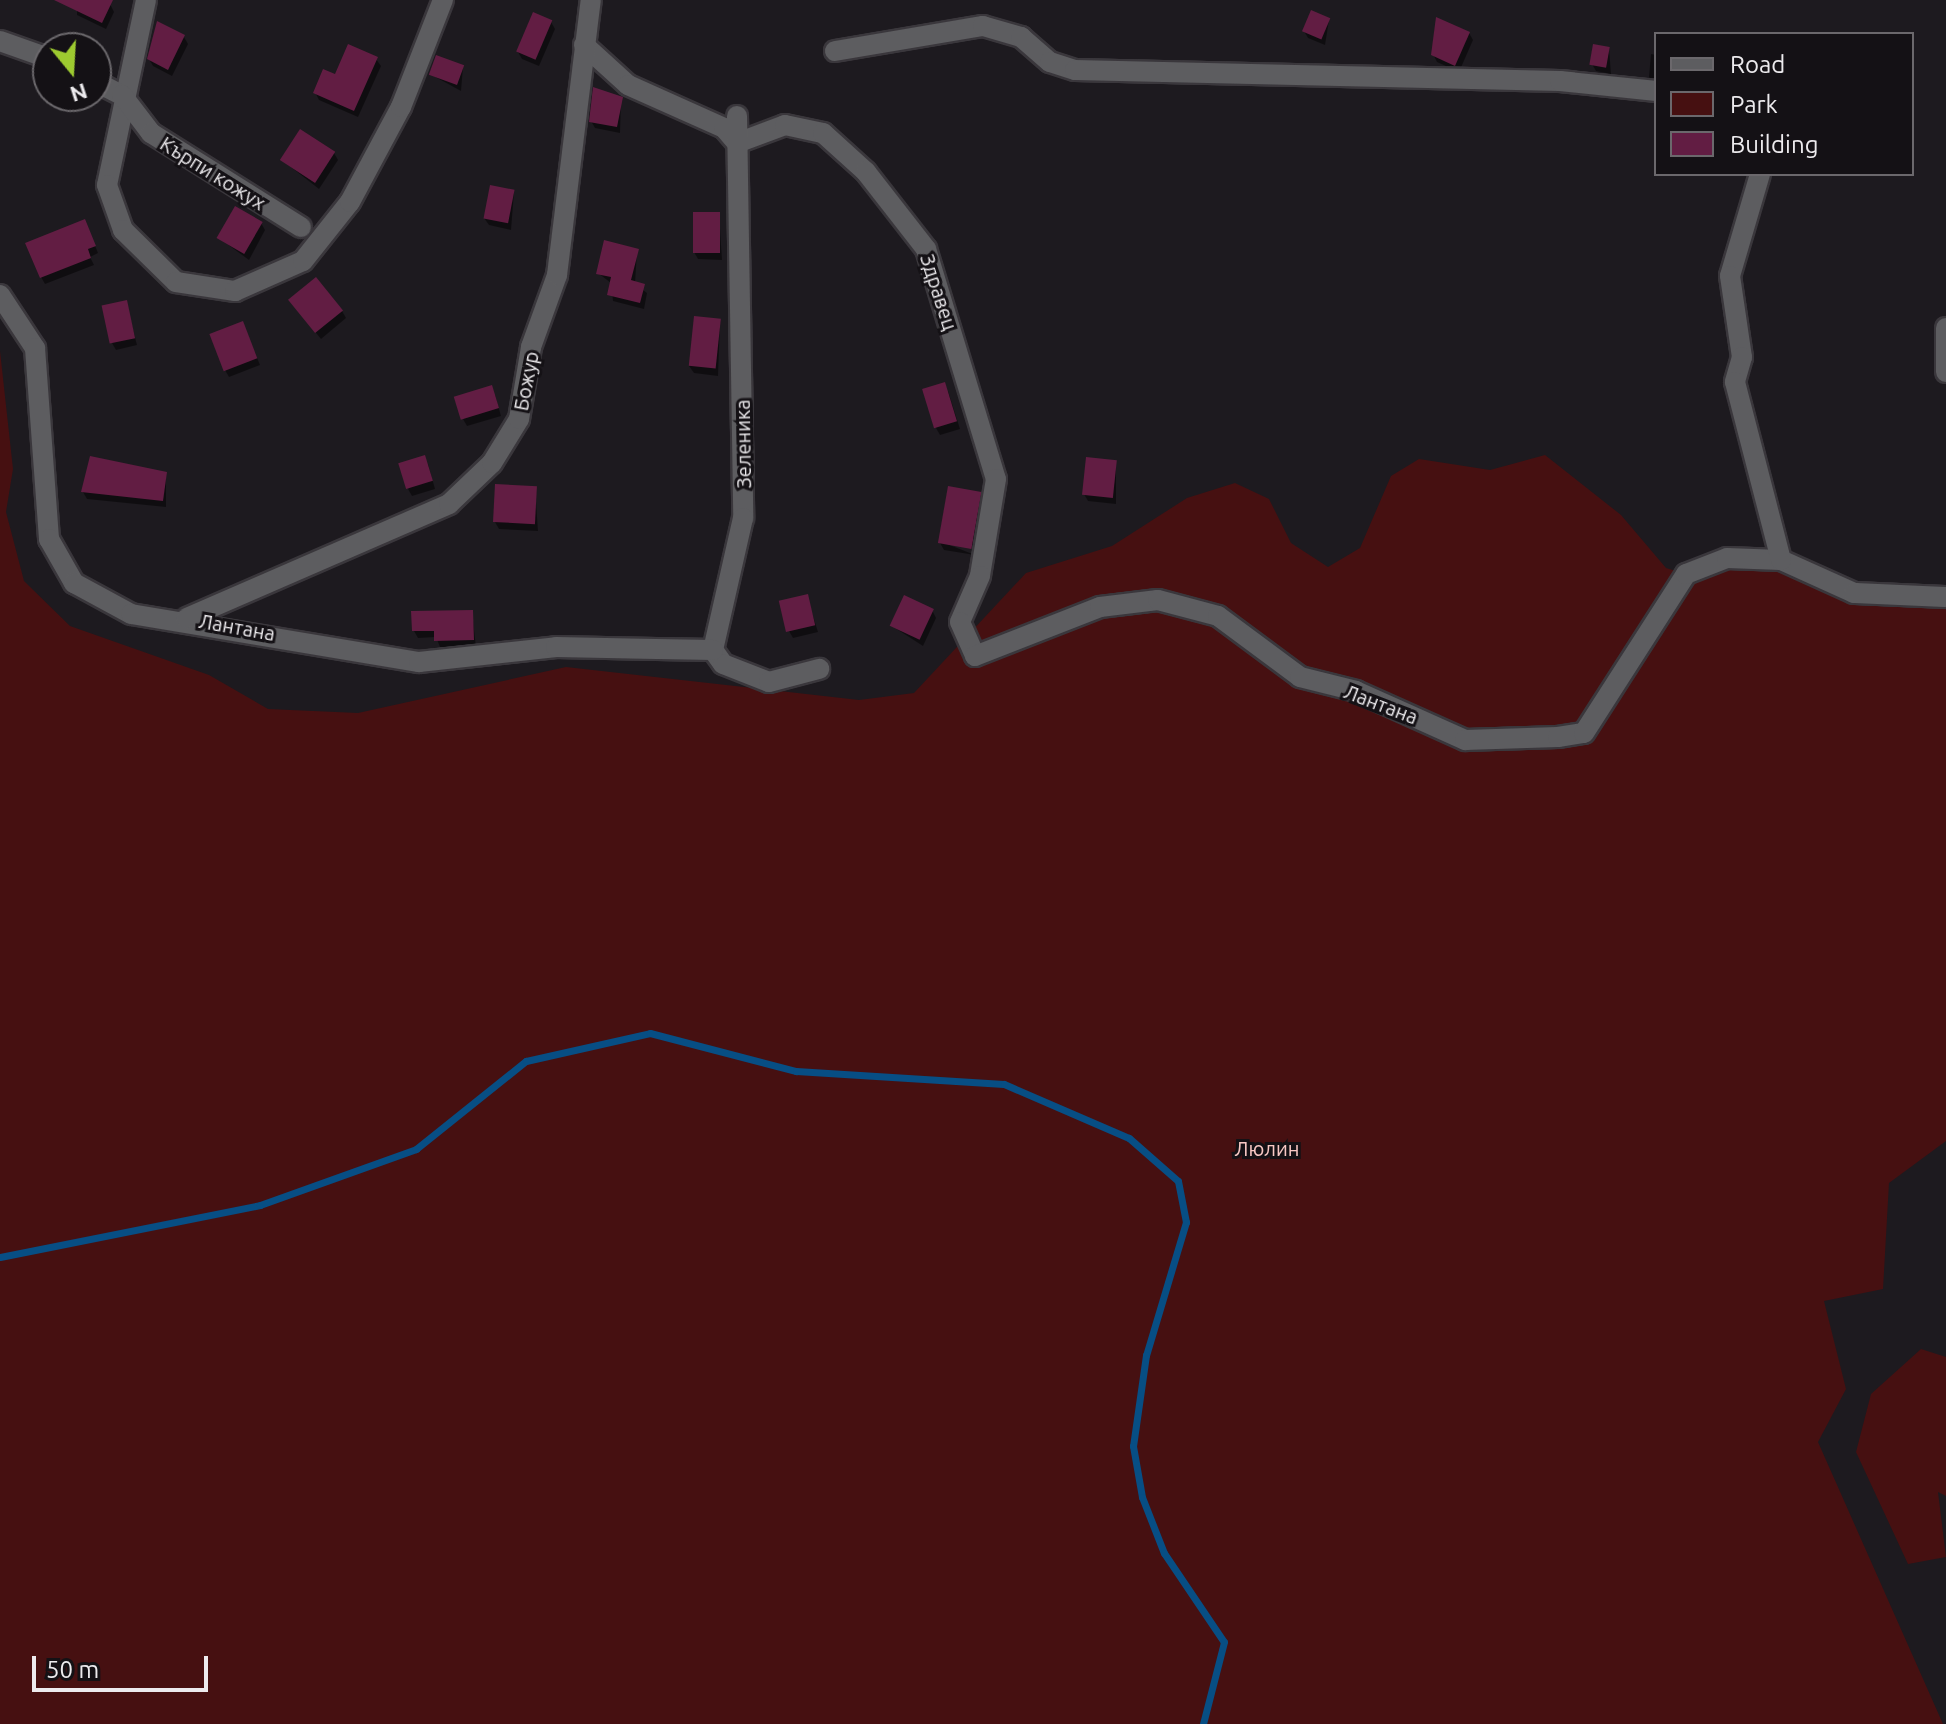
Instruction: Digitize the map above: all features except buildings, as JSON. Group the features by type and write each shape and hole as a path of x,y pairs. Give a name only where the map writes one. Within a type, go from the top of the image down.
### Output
{"street":[{"path":"146,0 122,95 107,185 123,230 176,282 235,291 303,261 350,202 401,107 443,0"},
{"name":"Божур","path":"187,618 449,504 492,463 519,419 531,347 557,275 591,0"},
{"path":"835,51 983,26 1021,37 1050,62 1075,70 1560,81 1654,91"},
{"path":"0,41 32,52"},
{"path":"584,45 628,85 724,128 737,143"},
{"name":"Кърпи кожух","path":"112,90 122,95 151,133 301,227"},
{"name":"Зеленика","path":"713,650 743,518 737,116"},
{"name":"Здравец","path":"737,143 785,125 823,133 866,172 926,249 996,479 983,564 960,622 975,656"},
{"path":"1759,176 1730,276 1742,357 1735,382 1781,560"},
{"name":"Лантана","path":"0,295 35,348 49,539 74,583 131,614 187,618 419,662 556,647 713,650"},
{"path":"1946,328 1946,372"},
{"path":"1559,750 1584,733 1686,574 1727,558 1781,560 1854,593 1946,597"},
{"name":"Лантана","path":"975,656 1100,607 1158,600 1218,616 1300,677 1356,691 1465,740 1584,733"},
{"path":"713,650 723,664 769,682 819,669"}],"green space":[{"name":"Люлин","path":"0,351 13,469 6,512 24,581 70,626 209,675 268,709 358,713 566,667 859,700 914,693 1026,573 1112,546 1187,498 1235,483 1269,499 1291,543 1328,567 1360,548 1391,476 1419,459 1490,470 1545,455 1621,515 1666,568 1686,574 1770,561 1836,596 1946,600 1946,1141 1889,1183 1883,1289 1824,1301 1846,1389 1818,1442 1943,1724 0,1724"},
{"path":"1921,1349 1946,1357 1946,1496 1938,1492 1946,1557 1908,1564 1856,1452 1871,1394"}],"waterway":[{"path":"0,1257 260,1205 416,1149 526,1061 650,1033 796,1071 1004,1084 1129,1138 1178,1181 1186,1222 1146,1355 1133,1446 1142,1497 1164,1553 1224,1642 1203,1724"}]}
